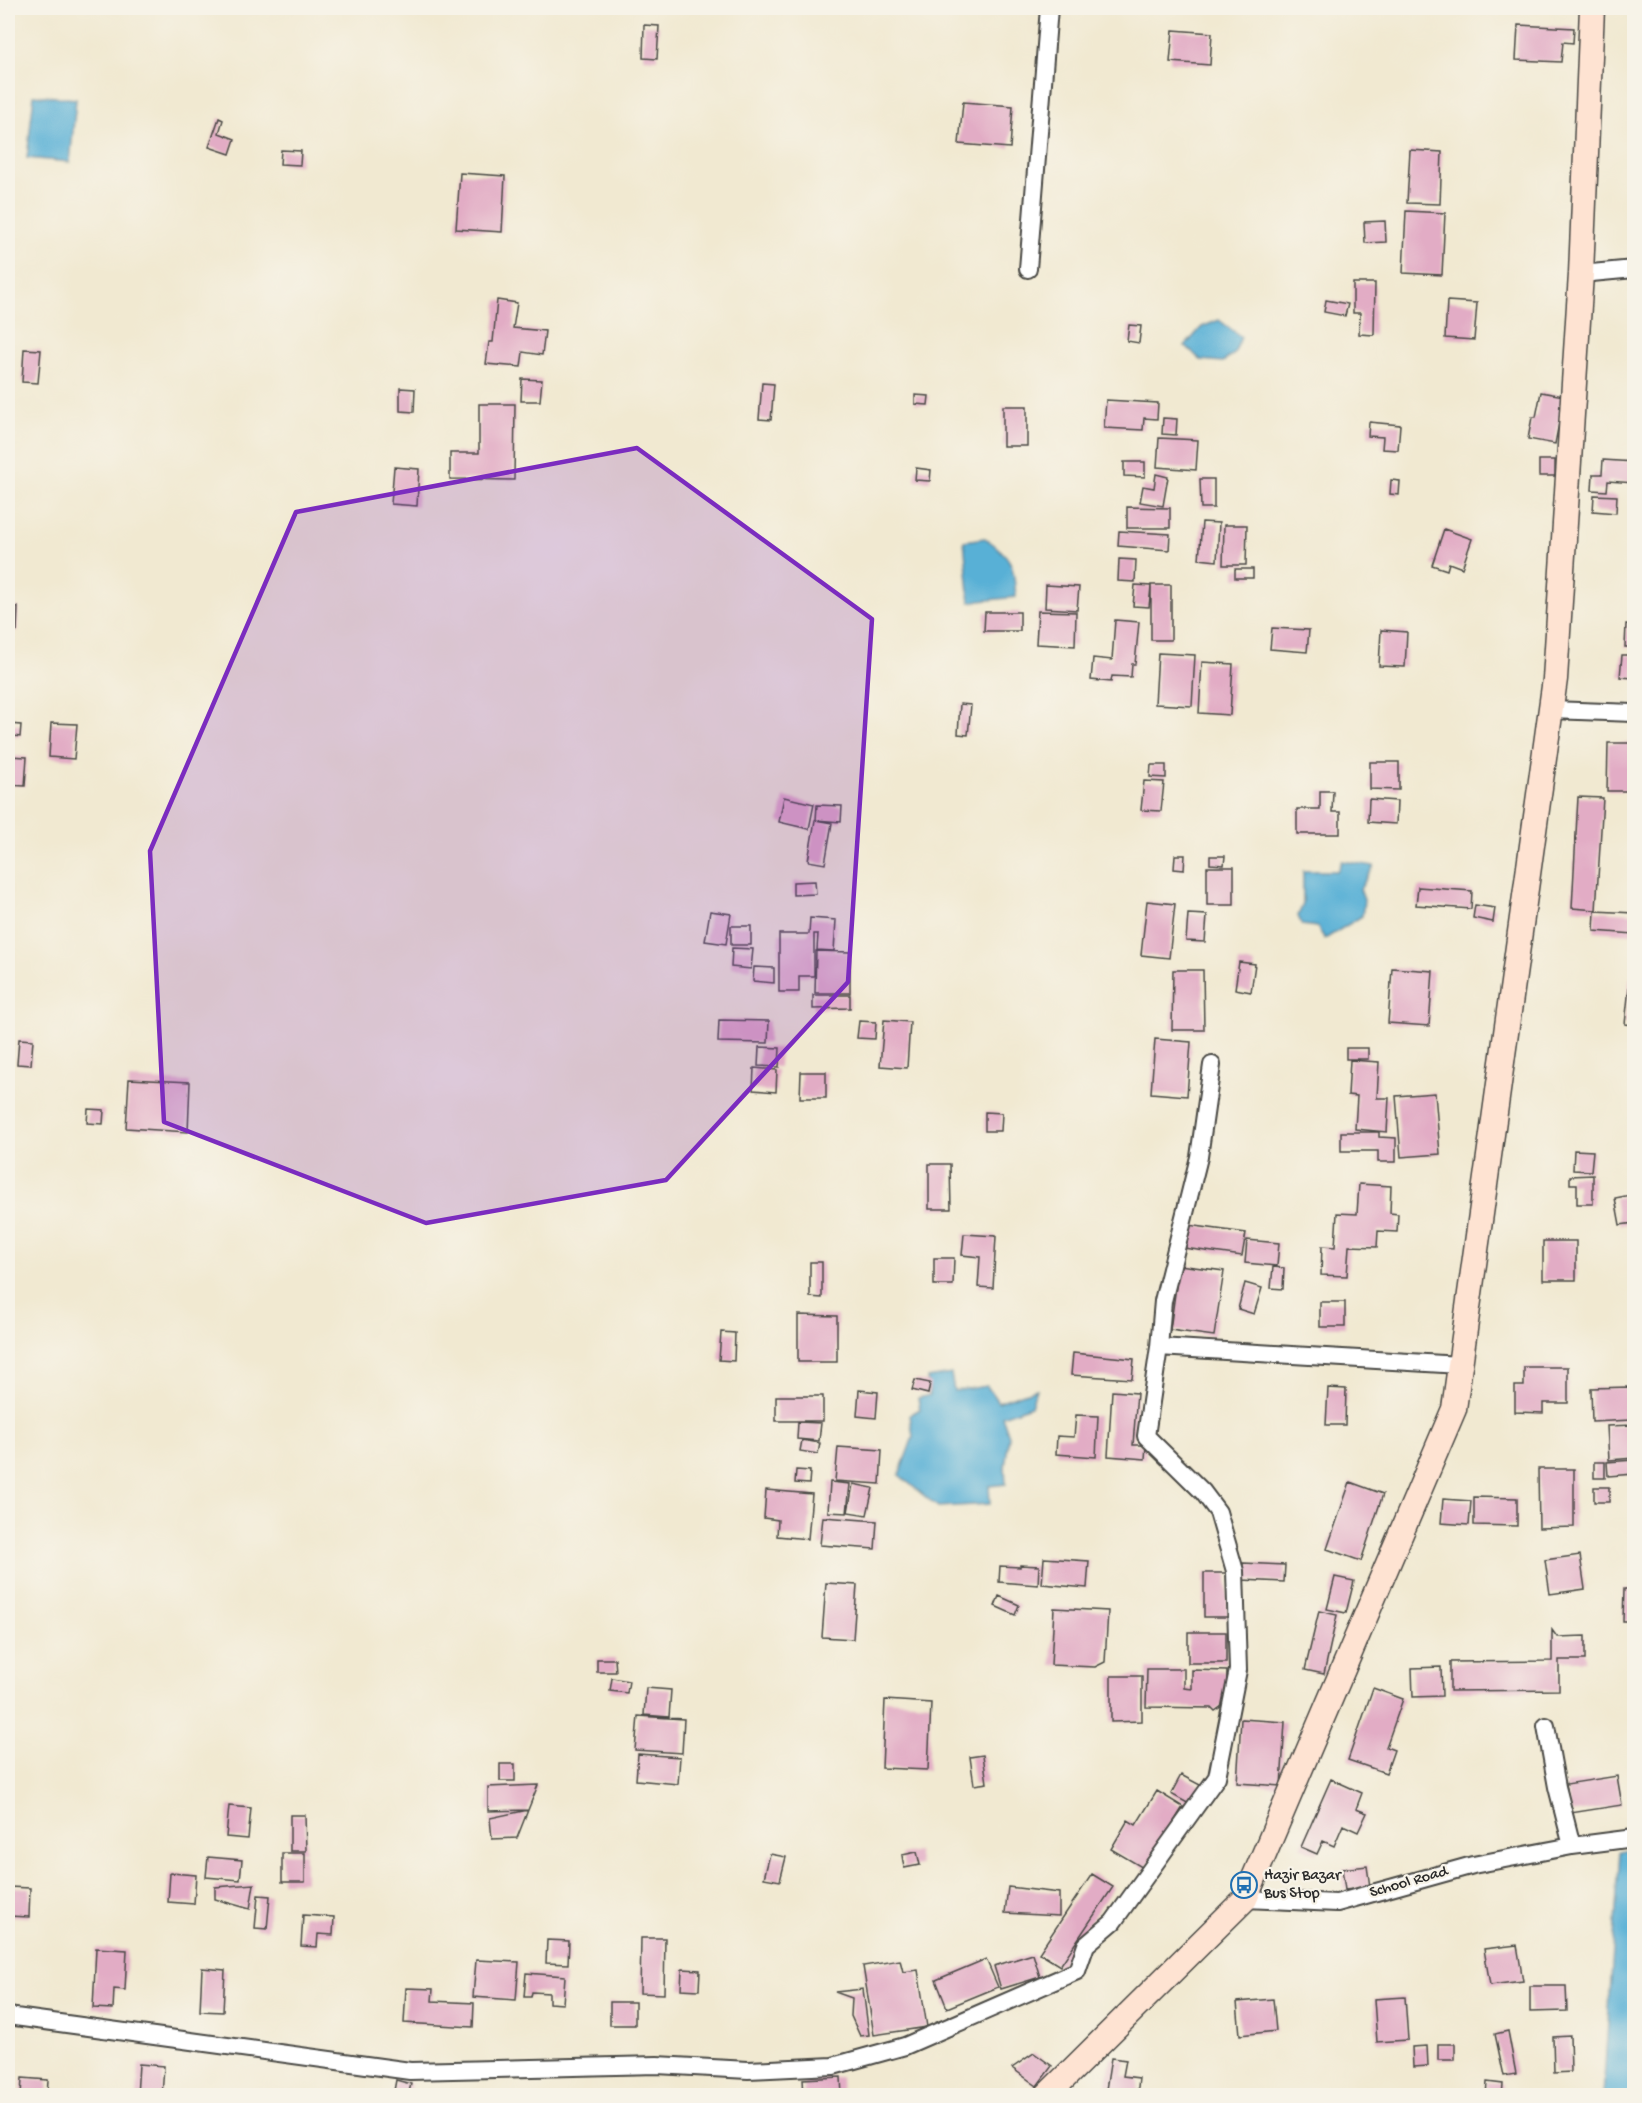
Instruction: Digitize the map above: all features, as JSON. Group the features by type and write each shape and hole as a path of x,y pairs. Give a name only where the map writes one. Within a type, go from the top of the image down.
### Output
{"main road":[{"path":"1046,2096 1245,1899 1454,1409 1555,679 1581,274 1592,8"}],"street":[{"path":"1028,269 1049,8"},
{"path":"1581,274 1635,269"},
{"path":"1551,710 1635,713"},
{"path":"8,2016 410,2071 657,2065 748,2070 780,2069 833,2066 905,2046 1077,1971 1086,1945 1113,1922 1216,1777 1238,1670 1235,1571 1218,1512 1203,1492 1146,1436 1160,1347 1163,1301 1199,1157 1212,1065"},
{"path":"1160,1347 1460,1365"},
{"path":"1546,1726 1557,1787 1572,1846"},
{"name":"School Road","path":"1245,1899 1337,1903 1473,1865 1572,1846 1635,1838"}],"highlighted area":[{"path":"637,448 872,619 848,982 666,1180 426,1223 164,1122 150,851 296,512"}],"water":[{"path":"34,95 76,99 70,162 27,158"},
{"path":"1219,320 1241,337 1234,354 1223,362 1201,360 1185,346 1202,327"},
{"path":"985,538 1007,557 1013,570 1016,597 970,602 964,541"},
{"path":"1342,861 1374,866 1360,889 1364,900 1362,916 1325,939 1317,927 1302,925 1298,916 1303,904 1303,871 1337,871"},
{"path":"951,1374 954,1391 987,1386 998,1402 1036,1389 1031,1406 1002,1416 1009,1436 1005,1467 1006,1484 989,1486 990,1504 938,1507 899,1475 913,1437 910,1415 920,1409 918,1398 930,1395 927,1378"},
{"path":"1634,1848 1634,2095 1603,2095 1620,1851"}],"building":[{"path":"644,25 659,26 657,59 643,58"},
{"path":"1518,25 1574,28 1573,43 1563,42 1561,62 1516,60"},
{"path":"1173,30 1212,33 1210,65 1170,62"},
{"path":"963,102 1013,106 1010,148 959,144"},
{"path":"219,118 223,120 219,133 235,139 230,154 209,147"},
{"path":"281,150 301,151 300,165 280,164"},
{"path":"1410,150 1442,152 1440,204 1407,203"},
{"path":"460,173 505,176 502,232 456,229"},
{"path":"1406,211 1445,213 1442,275 1403,273"},
{"path":"1385,221 1386,242 1365,243 1364,222"},
{"path":"1353,283 1375,283 1374,335 1359,334 1360,313 1353,313"},
{"path":"497,300 517,303 513,328 545,331 542,355 523,352 521,367 486,364 489,342 493,342"},
{"path":"1326,300 1348,304 1345,316 1324,312"},
{"path":"1447,301 1477,303 1474,340 1445,338"},
{"path":"1129,325 1141,326 1139,343 1127,341"},
{"path":"24,349 41,350 38,383 22,382"},
{"path":"522,379 542,380 540,401 521,401"},
{"path":"762,383 774,384 771,420 759,419"},
{"path":"400,388 415,389 414,412 400,411"},
{"path":"1541,392 1564,396 1555,444 1528,439 1532,417 1536,417"},
{"path":"915,395 929,396 928,405 915,404"},
{"path":"1106,400 1158,403 1157,419 1144,418 1143,430 1104,428"},
{"path":"479,404 515,404 514,480 450,479 450,453 479,453"},
{"path":"1003,406 1027,406 1027,446 1003,446"},
{"path":"1163,418 1177,419 1176,435 1162,434"},
{"path":"1369,422 1400,425 1398,450 1382,449 1383,437 1368,436"},
{"path":"1159,438 1198,440 1196,470 1157,467"},
{"path":"1539,460 1555,460 1555,476 1539,476"},
{"path":"1603,460 1634,462 1634,483 1608,481 1607,491 1592,490 1593,474 1602,474"},
{"path":"1124,462 1145,462 1145,477 1124,476"},
{"path":"394,467 419,469 417,506 391,504"},
{"path":"916,468 931,470 930,481 915,480"},
{"path":"1156,474 1168,477 1163,506 1140,502 1143,486 1154,488"},
{"path":"1200,479 1214,479 1214,508 1201,508"},
{"path":"1391,480 1400,481 1399,495 1390,494"},
{"path":"1594,495 1617,496 1616,513 1593,511"},
{"path":"1127,507 1170,508 1170,528 1127,528"},
{"path":"1202,522 1219,523 1217,561 1199,559"},
{"path":"1224,525 1247,525 1246,565 1223,565"},
{"path":"1444,529 1472,539 1462,568 1449,563 1447,570 1432,565"},
{"path":"1119,531 1170,534 1169,550 1118,546"},
{"path":"1119,559 1136,560 1135,582 1118,581"},
{"path":"1235,569 1253,569 1253,578 1235,578"},
{"path":"1046,585 1079,587 1077,610 1045,608"},
{"path":"1135,585 1151,586 1149,607 1133,606"},
{"path":"1151,585 1171,585 1171,640 1151,640"},
{"path":"8,606 18,607 17,631 8,630"},
{"path":"1038,611 1076,612 1075,646 1036,644"},
{"path":"985,612 1020,612 1020,631 984,631"},
{"path":"1115,620 1139,622 1135,664 1132,664 1131,677 1112,676 1111,682 1091,680 1093,658 1112,660"},
{"path":"1626,624 1634,625 1634,647 1625,647"},
{"path":"1272,628 1309,630 1307,652 1270,649"},
{"path":"1381,630 1407,632 1405,667 1379,666"},
{"path":"1158,653 1195,655 1192,706 1155,704"},
{"path":"1622,655 1634,655 1634,678 1620,677"},
{"path":"1202,662 1233,664 1230,715 1199,713"},
{"path":"960,704 971,705 968,735 958,734"},
{"path":"51,723 77,724 74,759 49,757"},
{"path":"8,724 21,725 20,737 8,735"},
{"path":"1608,743 1634,743 1634,791 1607,791"},
{"path":"8,756 27,757 25,786 8,785"},
{"path":"1370,762 1399,762 1399,790 1370,789"},
{"path":"1151,765 1166,765 1166,778 1150,777"},
{"path":"1144,781 1164,782 1161,811 1141,810"},
{"path":"1320,791 1333,791 1332,812 1340,812 1340,834 1297,834 1297,809 1320,809"},
{"path":"784,797 814,804 809,829 779,822"},
{"path":"1578,797 1603,798 1596,910 1572,908"},
{"path":"1369,799 1397,801 1396,824 1368,822"},
{"path":"817,805 842,806 841,822 816,820"},
{"path":"815,820 832,823 825,864 808,861"},
{"path":"1175,855 1185,855 1184,870 1174,869"},
{"path":"1210,856 1225,856 1224,865 1210,864"},
{"path":"1207,867 1234,867 1234,905 1207,905"},
{"path":"815,881 816,894 793,895 793,882"},
{"path":"1418,887 1472,891 1471,909 1416,905"},
{"path":"1147,901 1175,904 1169,958 1141,955"},
{"path":"1475,905 1495,908 1493,922 1473,918"},
{"path":"710,911 731,914 726,944 705,941"},
{"path":"1595,911 1634,913 1634,934 1594,931"},
{"path":"1188,914 1207,915 1205,942 1186,941"},
{"path":"810,918 836,920 834,951 817,950 818,934 814,934 814,976 799,976 799,992 779,992 779,934 809,934"},
{"path":"731,926 751,926 751,945 731,945"},
{"path":"732,948 753,949 751,969 731,967"},
{"path":"816,951 850,952 850,993 815,993"},
{"path":"1239,962 1255,964 1251,992 1235,989"},
{"path":"754,967 774,968 774,983 753,981"},
{"path":"1392,968 1433,971 1429,1026 1388,1023"},
{"path":"1173,970 1203,970 1204,1030 1172,1030"},
{"path":"1630,978 1634,978 1634,1025 1625,1024"},
{"path":"813,995 850,995 850,1008 813,1009"},
{"path":"719,1020 769,1021 768,1043 718,1042"},
{"path":"884,1020 910,1022 907,1068 880,1066"},
{"path":"859,1021 876,1022 875,1039 857,1038"},
{"path":"19,1039 33,1040 31,1065 17,1064"},
{"path":"1155,1039 1191,1042 1187,1096 1151,1093"},
{"path":"759,1047 780,1048 779,1067 758,1066"},
{"path":"1346,1048 1368,1048 1368,1059 1346,1059"},
{"path":"1350,1060 1379,1062 1377,1098 1389,1098 1387,1132 1355,1129 1357,1096 1348,1095"},
{"path":"754,1068 777,1070 776,1092 753,1090"},
{"path":"801,1072 826,1072 826,1098 800,1098"},
{"path":"129,1079 190,1082 188,1132 126,1128"},
{"path":"1435,1093 1440,1154 1401,1157 1396,1096"},
{"path":"88,1109 104,1110 103,1124 87,1123"},
{"path":"985,1112 1002,1113 1001,1131 985,1131"},
{"path":"1341,1132 1379,1132 1379,1137 1396,1138 1396,1162 1378,1162 1378,1151 1341,1151"},
{"path":"1574,1150 1593,1151 1591,1171 1573,1170"},
{"path":"929,1164 950,1164 951,1209 929,1209"},
{"path":"1593,1175 1593,1204 1577,1204 1577,1184 1570,1184 1570,1176"},
{"path":"1359,1184 1391,1186 1390,1213 1398,1214 1397,1232 1378,1231 1377,1247 1349,1246 1347,1276 1321,1275 1322,1246 1335,1247 1337,1213 1357,1214"},
{"path":"1631,1195 1634,1223 1620,1225 1615,1198"},
{"path":"1188,1225 1246,1233 1242,1256 1184,1248"},
{"path":"964,1234 996,1236 993,1288 978,1287 980,1257 962,1255"},
{"path":"1247,1240 1279,1243 1277,1266 1245,1263"},
{"path":"1543,1241 1576,1241 1576,1280 1543,1280"},
{"path":"934,1258 954,1258 953,1285 934,1285"},
{"path":"810,1262 822,1262 822,1298 810,1297"},
{"path":"1179,1265 1224,1271 1214,1336 1170,1330"},
{"path":"1273,1267 1284,1268 1283,1289 1271,1288"},
{"path":"1245,1283 1262,1288 1254,1314 1238,1309"},
{"path":"1320,1302 1345,1302 1345,1327 1320,1327"},
{"path":"798,1315 837,1316 837,1362 798,1362"},
{"path":"721,1332 735,1333 734,1361 719,1360"},
{"path":"1073,1353 1134,1359 1132,1379 1071,1375"},
{"path":"1524,1367 1568,1367 1568,1403 1543,1403 1543,1413 1515,1412 1515,1386 1524,1386"},
{"path":"915,1380 930,1383 928,1394 912,1390"},
{"path":"1630,1387 1631,1420 1592,1422 1591,1388"},
{"path":"1328,1388 1346,1389 1345,1425 1326,1425"},
{"path":"859,1390 878,1392 876,1418 857,1416"},
{"path":"1112,1391 1137,1393 1133,1445 1146,1445 1145,1459 1108,1456"},
{"path":"776,1396 823,1396 823,1421 776,1421"},
{"path":"1076,1415 1098,1416 1096,1457 1056,1454 1057,1436 1074,1437"},
{"path":"798,1422 821,1423 819,1441 797,1439"},
{"path":"1634,1425 1634,1458 1609,1460 1607,1426"},
{"path":"802,1440 820,1443 818,1454 800,1451"},
{"path":"838,1447 882,1450 880,1484 835,1481"},
{"path":"1634,1460 1634,1474 1608,1476 1607,1462"},
{"path":"1594,1462 1605,1462 1605,1478 1594,1478"},
{"path":"1538,1469 1574,1469 1574,1527 1539,1528"},
{"path":"796,1470 810,1471 809,1484 795,1483"},
{"path":"830,1482 850,1484 847,1513 828,1512"},
{"path":"1350,1482 1383,1494 1361,1561 1327,1549"},
{"path":"853,1484 873,1488 867,1515 848,1512"},
{"path":"1594,1487 1609,1487 1609,1502 1594,1502"},
{"path":"766,1490 812,1494 808,1539 777,1536 778,1520 764,1518"},
{"path":"1474,1497 1517,1498 1517,1526 1474,1525"},
{"path":"1443,1499 1471,1501 1469,1525 1441,1523"},
{"path":"823,1517 877,1521 875,1549 820,1545"},
{"path":"1580,1555 1585,1589 1550,1594 1545,1560"},
{"path":"1044,1558 1089,1561 1087,1588 1042,1584"},
{"path":"1243,1563 1285,1565 1284,1582 1242,1580"},
{"path":"1020,1565 1039,1566 1038,1585 999,1582 1000,1566 1020,1567"},
{"path":"1204,1573 1227,1573 1228,1617 1204,1617"},
{"path":"1335,1577 1354,1581 1346,1613 1327,1609"},
{"path":"826,1583 857,1585 853,1639 822,1637"},
{"path":"1624,1589 1634,1589 1634,1621 1623,1621"},
{"path":"999,1596 1019,1605 1015,1615 995,1606"},
{"path":"1054,1608 1108,1611 1105,1662 1095,1667 1051,1665"},
{"path":"1319,1611 1337,1615 1324,1674 1305,1670"},
{"path":"1552,1630 1557,1637 1585,1636 1585,1660 1559,1660 1559,1690 1450,1691 1450,1662 1552,1661"},
{"path":"1188,1632 1226,1632 1226,1663 1188,1663"},
{"path":"597,1659 615,1659 616,1672 597,1672"},
{"path":"1441,1667 1442,1696 1413,1697 1412,1668"},
{"path":"1147,1669 1184,1669 1184,1688 1192,1689 1192,1670 1227,1671 1226,1703 1215,1711 1212,1708 1146,1707"},
{"path":"1111,1676 1142,1676 1142,1721 1111,1722"},
{"path":"612,1678 629,1681 627,1693 610,1691"},
{"path":"646,1688 671,1690 669,1717 644,1715"},
{"path":"1373,1688 1403,1699 1386,1747 1394,1750 1386,1773 1348,1760"},
{"path":"885,1700 931,1703 928,1770 882,1768"},
{"path":"638,1716 684,1719 682,1753 635,1750"},
{"path":"1241,1719 1285,1722 1281,1786 1237,1783"},
{"path":"638,1754 680,1757 678,1784 636,1780"},
{"path":"983,1755 987,1783 974,1785 970,1757"},
{"path":"500,1764 515,1764 515,1781 500,1781"},
{"path":"1181,1775 1202,1786 1191,1805 1171,1794"},
{"path":"1617,1776 1622,1805 1571,1813 1566,1784"},
{"path":"1331,1779 1362,1793 1356,1809 1367,1813 1358,1832 1343,1825 1334,1846 1323,1841 1317,1854 1301,1847"},
{"path":"538,1785 528,1810 488,1811 488,1787"},
{"path":"1157,1791 1183,1807 1145,1869 1111,1849 1128,1820 1136,1825"},
{"path":"229,1806 251,1808 248,1839 226,1837"},
{"path":"528,1810 517,1838 492,1839 490,1818"},
{"path":"290,1815 305,1815 306,1851 290,1851"},
{"path":"917,1852 920,1865 904,1868 902,1855"},
{"path":"282,1853 305,1853 305,1882 282,1882"},
{"path":"770,1854 786,1857 780,1881 764,1878"},
{"path":"208,1857 242,1860 240,1880 206,1877"},
{"path":"1367,1866 1370,1887 1345,1890 1342,1869"},
{"path":"170,1873 196,1875 194,1904 168,1902"},
{"path":"1092,1874 1113,1887 1060,1966 1039,1953"},
{"path":"254,1884 250,1909 215,1899 215,1887"},
{"path":"8,1887 30,1888 29,1917 8,1916"},
{"path":"1008,1887 1059,1893 1059,1916 1005,1913"},
{"path":"258,1895 270,1896 267,1929 255,1928"},
{"path":"303,1915 334,1917 333,1935 318,1934 317,1947 301,1946"},
{"path":"641,1938 665,1938 664,1994 640,1993"},
{"path":"547,1940 569,1941 568,1964 546,1963"},
{"path":"1517,1945 1523,1981 1490,1985 1484,1949"},
{"path":"96,1948 127,1950 125,1990 114,1989 113,2009 93,2008"},
{"path":"1033,1954 1040,1977 1001,1989 994,1966"},
{"path":"986,1959 998,1987 947,2008 936,1980"},
{"path":"476,1960 519,1962 516,2000 473,1997"},
{"path":"900,1960 903,1972 918,1970 927,2027 874,2035 863,1966"},
{"path":"202,1968 225,1970 223,2012 200,2011"},
{"path":"682,1969 700,1970 699,1990 681,1989"},
{"path":"526,1973 565,1976 563,2004 549,2003 549,1993 532,1992 531,1997 524,1997"},
{"path":"1530,1986 1566,1986 1567,2011 1530,2012"},
{"path":"406,1988 433,1989 432,2001 474,2003 473,2027 404,2023"},
{"path":"863,1989 869,2035 860,2036 851,2016 852,1998 835,1992"},
{"path":"1405,1997 1408,2040 1377,2042 1374,1999"},
{"path":"1273,1999 1276,2031 1240,2035 1237,2002"},
{"path":"610,2002 635,2002 635,2025 610,2025"},
{"path":"1508,2031 1516,2074 1504,2076 1495,2034"},
{"path":"1570,2036 1571,2072 1554,2073 1553,2037"},
{"path":"1438,2044 1455,2044 1455,2060 1438,2060"},
{"path":"1427,2046 1428,2066 1413,2067 1412,2047"},
{"path":"1034,2053 1052,2066 1037,2086 1012,2068"},
{"path":"1111,2058 1126,2060 1123,2076 1139,2078 1137,2096 1105,2096"},
{"path":"139,2064 164,2066 162,2096 137,2096"},
{"path":"841,2077 842,2096 804,2096 803,2079"},
{"path":"22,2078 48,2080 47,2096 21,2096"},
{"path":"396,2080 411,2084 408,2096 393,2096"},
{"path":"1487,2082 1503,2084 1502,2096 1486,2096"}],"place":[{"name":"Hazir Bazar Bus Stop","path":"1244,1885"}]}
